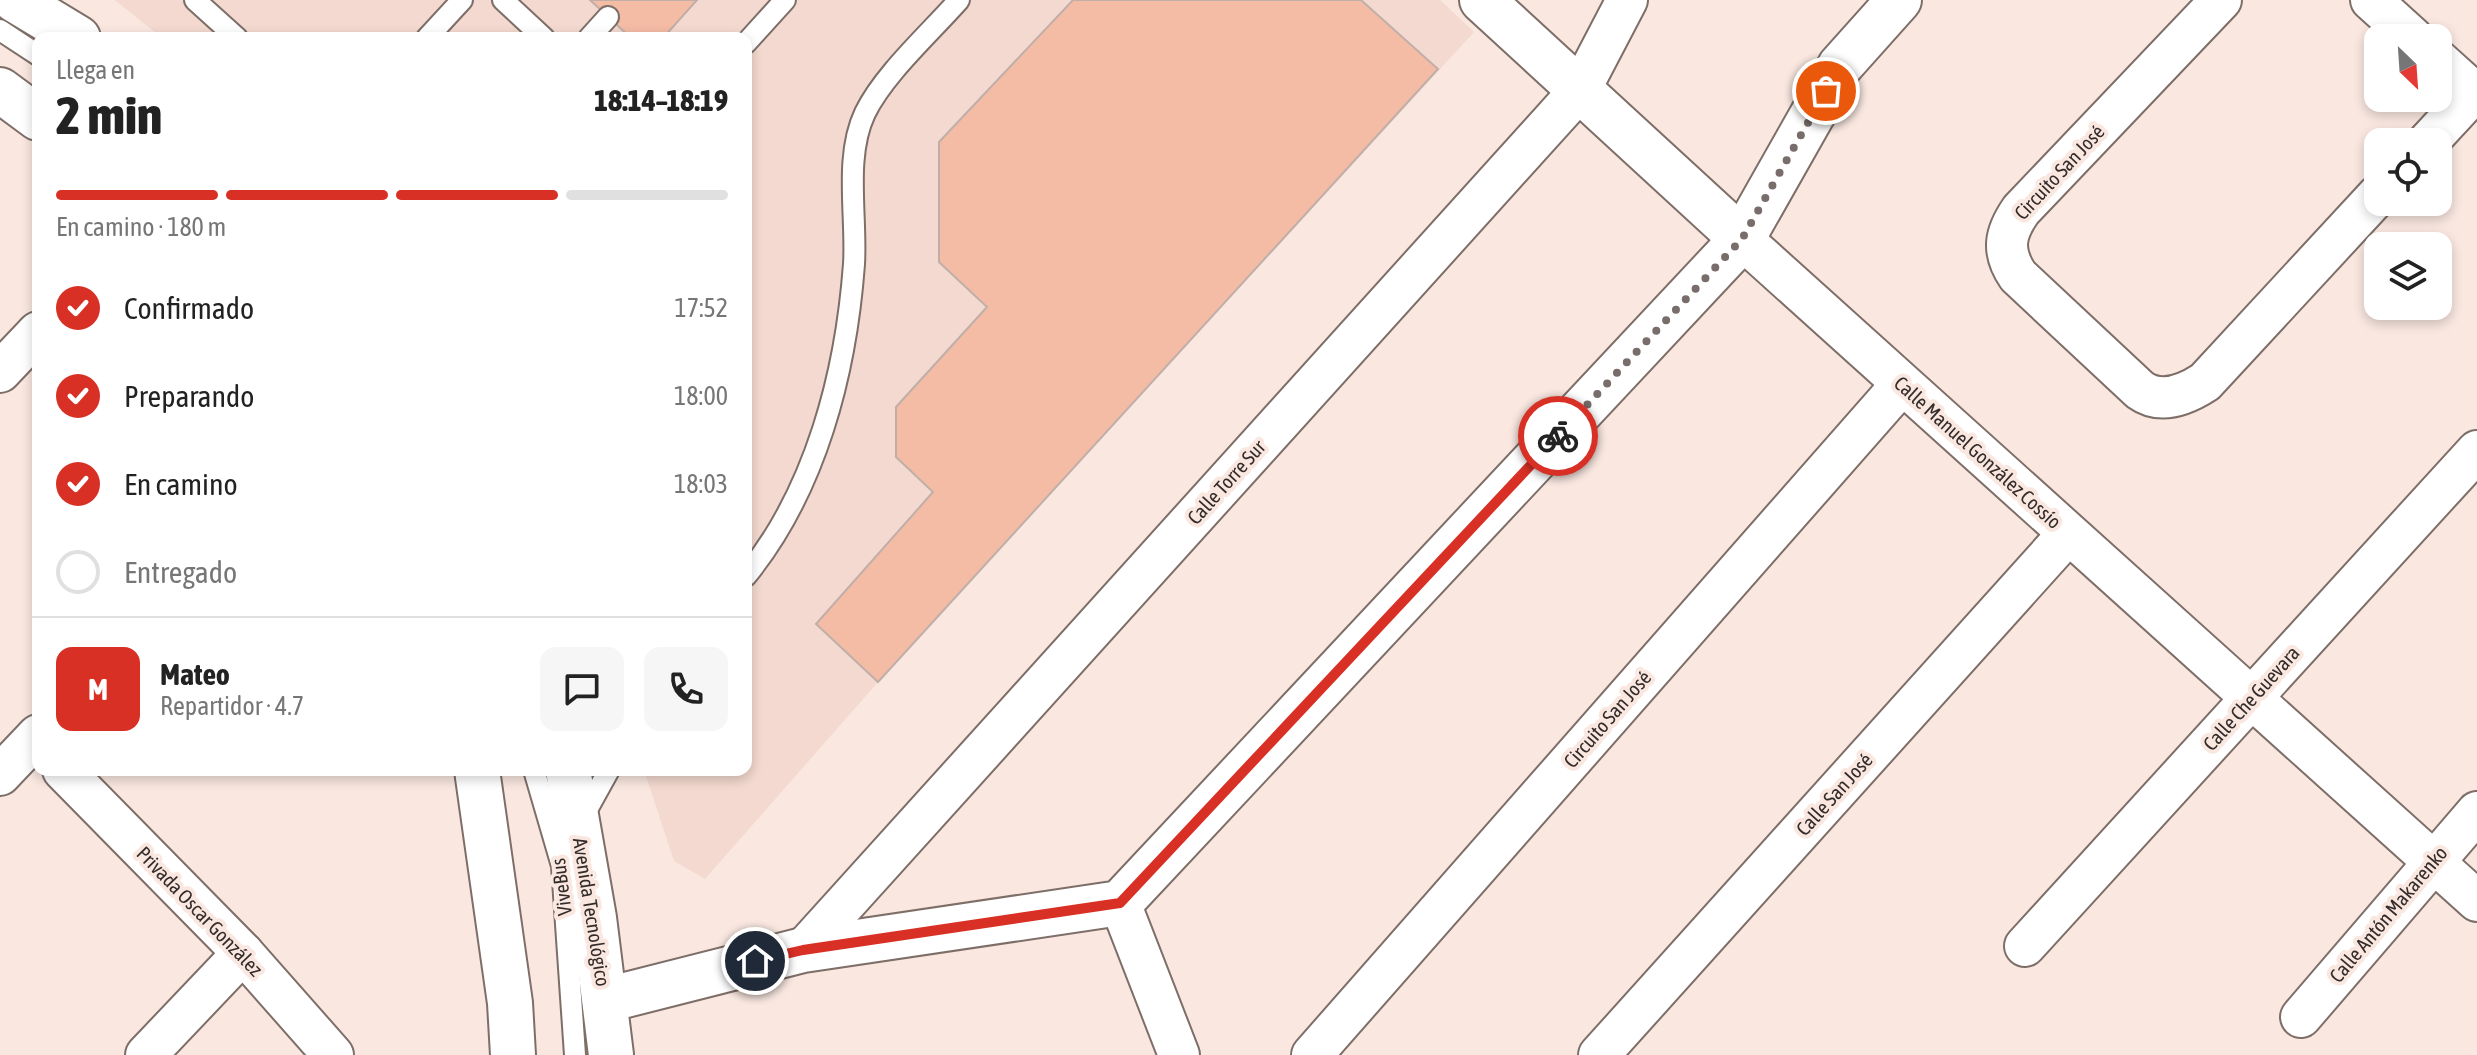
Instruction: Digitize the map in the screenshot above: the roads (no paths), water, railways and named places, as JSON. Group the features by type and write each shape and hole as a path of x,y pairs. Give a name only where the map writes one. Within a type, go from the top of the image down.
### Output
{"street":[{"path":"15,0 68,32"},
{"name":"Calle Manuel González Cossío","path":"1482,0 1902,384 2434,859 2477,901"},
{"name":"Calle Torre Sur","path":"803,950 1580,90 1627,0"},
{"path":"606,1000 803,950 1120,903 1742,239 1840,66 1899,0"},
{"name":"Circuito San José","path":"2221,0 2021,210 2008,229 2005,241 2011,266 2140,390 2146,394 2173,398 2205,382 2364,210"},
{"path":"2371,0 2398,24"},
{"path":"2441,128 2476,92 2452,72"},
{"path":"0,90 32,114"},
{"path":"0,372 32,338"},
{"name":"Circuito San José","path":"1312,1055 1902,384"},
{"name":"Calle Che Guevara","path":"2025,946 2477,451"},
{"name":"Calle San José","path":"1599,1055 2068,534"},
{"path":"0,775 32,744"},
{"name":"Privada Oscar González","path":"69,776 243,953 333,1055"},
{"path":"478,776 500,927 513,1055"},
{"name":"Avenida Tecnológico","path":"569,776 606,1000 611,1055"},
{"name":"Calle Antón Makarenko","path":"2301,1017 2477,812"},
{"path":"1120,903 1179,1055"},
{"path":"146,1055 243,953"}],"lane":[{"path":"195,0 230,32"},
{"path":"433,32 462,0"},
{"path":"503,0 538,32"},
{"path":"752,36 785,0"},
{"path":"752,568 765,552 814,458 845,349 854,261 853,207 858,131 878,92 959,0"},
{"path":"594,32 608,17"},
{"path":"0,30 32,51"},
{"name":"ViveBus","path":"536,776 562,866 575,1055"},
{"path":"579,824 606,776"}]}
